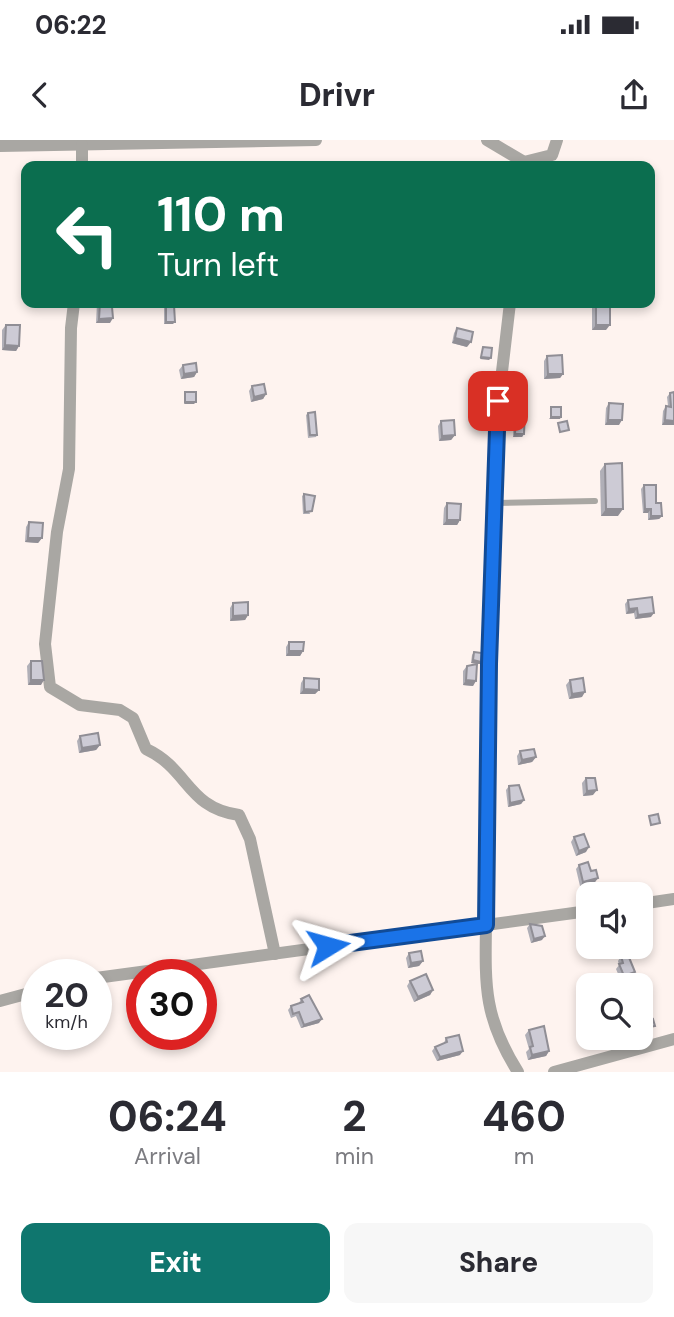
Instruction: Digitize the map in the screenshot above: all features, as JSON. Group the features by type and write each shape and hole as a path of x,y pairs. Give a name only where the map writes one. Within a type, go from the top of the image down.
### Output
{"street":[{"path":"0,146 316,140"},
{"path":"487,140 519,161"},
{"path":"533,161 552,155 557,140"},
{"path":"82,145 82,161"},
{"path":"73,308 69,469 57,532 45,644 50,687 80,705 120,710 133,718 146,749 165,757 195,796 220,812 239,815 250,839 275,954"},
{"path":"509,308 496,423 486,925 488,1008 500,1044 518,1072"},
{"path":"653,902 674,899"},
{"path":"112,976 576,913"},
{"path":"0,1001 21,996"},
{"path":"554,1072 674,1039"}],"lane":[{"path":"493,503 595,501"}],"building":[{"path":"100,308 112,308 113,318 99,319"},
{"path":"166,308 174,308 175,322 166,322"},
{"path":"596,308 610,308 610,325 596,325"},
{"path":"6,325 20,325 19,346 5,345"},
{"path":"457,328 473,332 471,342 455,338"},
{"path":"483,347 492,348 491,358 481,357"},
{"path":"562,355 563,374 548,374 547,356"},
{"path":"196,363 197,372 184,374 183,365"},
{"path":"477,375 487,376 487,384 477,383"},
{"path":"264,384 266,394 254,397 252,386"},
{"path":"185,392 196,392 196,402 185,402"},
{"path":"674,392 674,421 665,420 666,406 671,407 670,393"},
{"path":"609,403 623,404 622,420 608,420"},
{"path":"551,407 561,407 561,417 551,417"},
{"path":"516,410 525,411 524,434 515,434"},
{"path":"315,412 317,435 310,435 308,413"},
{"path":"454,420 455,435 442,436 441,421"},
{"path":"567,421 569,430 560,432 558,423"},
{"path":"622,463 623,509 606,509 605,464"},
{"path":"644,485 656,485 656,503 661,503 662,516 651,516 651,509 645,509"},
{"path":"304,494 315,496 312,511 305,512"},
{"path":"447,503 461,504 460,520 447,520"},
{"path":"29,522 43,523 42,538 28,538"},
{"path":"652,597 654,613 638,615 637,608 629,609 628,600"},
{"path":"248,602 248,615 233,616 233,603"},
{"path":"289,642 304,642 303,651 289,651"},
{"path":"474,652 482,653 481,662 473,660"},
{"path":"31,661 42,661 44,680 31,680"},
{"path":"477,664 476,681 466,680 467,666"},
{"path":"304,678 319,679 319,690 304,689"},
{"path":"583,678 585,692 572,694 570,680"},
{"path":"98,733 100,745 82,748 80,736"},
{"path":"534,749 536,757 522,760 520,751"},
{"path":"586,778 595,778 597,790 587,791"},
{"path":"519,785 524,800 510,803 509,786"},
{"path":"658,814 660,823 651,825 649,816"},
{"path":"584,834 589,847 579,851 574,837"},
{"path":"588,862 591,871 596,870 598,878 583,882 579,865"},
{"path":"530,924 542,926 545,936 534,939"},
{"path":"421,951 423,961 411,963 409,953"},
{"path":"622,959 630,959 635,972 623,973 619,964 623,963"},
{"path":"426,974 433,990 418,997 410,981"},
{"path":"309,995 322,1019 304,1025 299,1012 293,1014 291,1006 303,1002 301,999"},
{"path":"544,1026 549,1051 532,1055 529,1030"},
{"path":"459,1035 463,1051 440,1057 435,1047 447,1042 446,1038"}],"route":[{"path":"328,946 486,925 489,664 498,401"}]}
